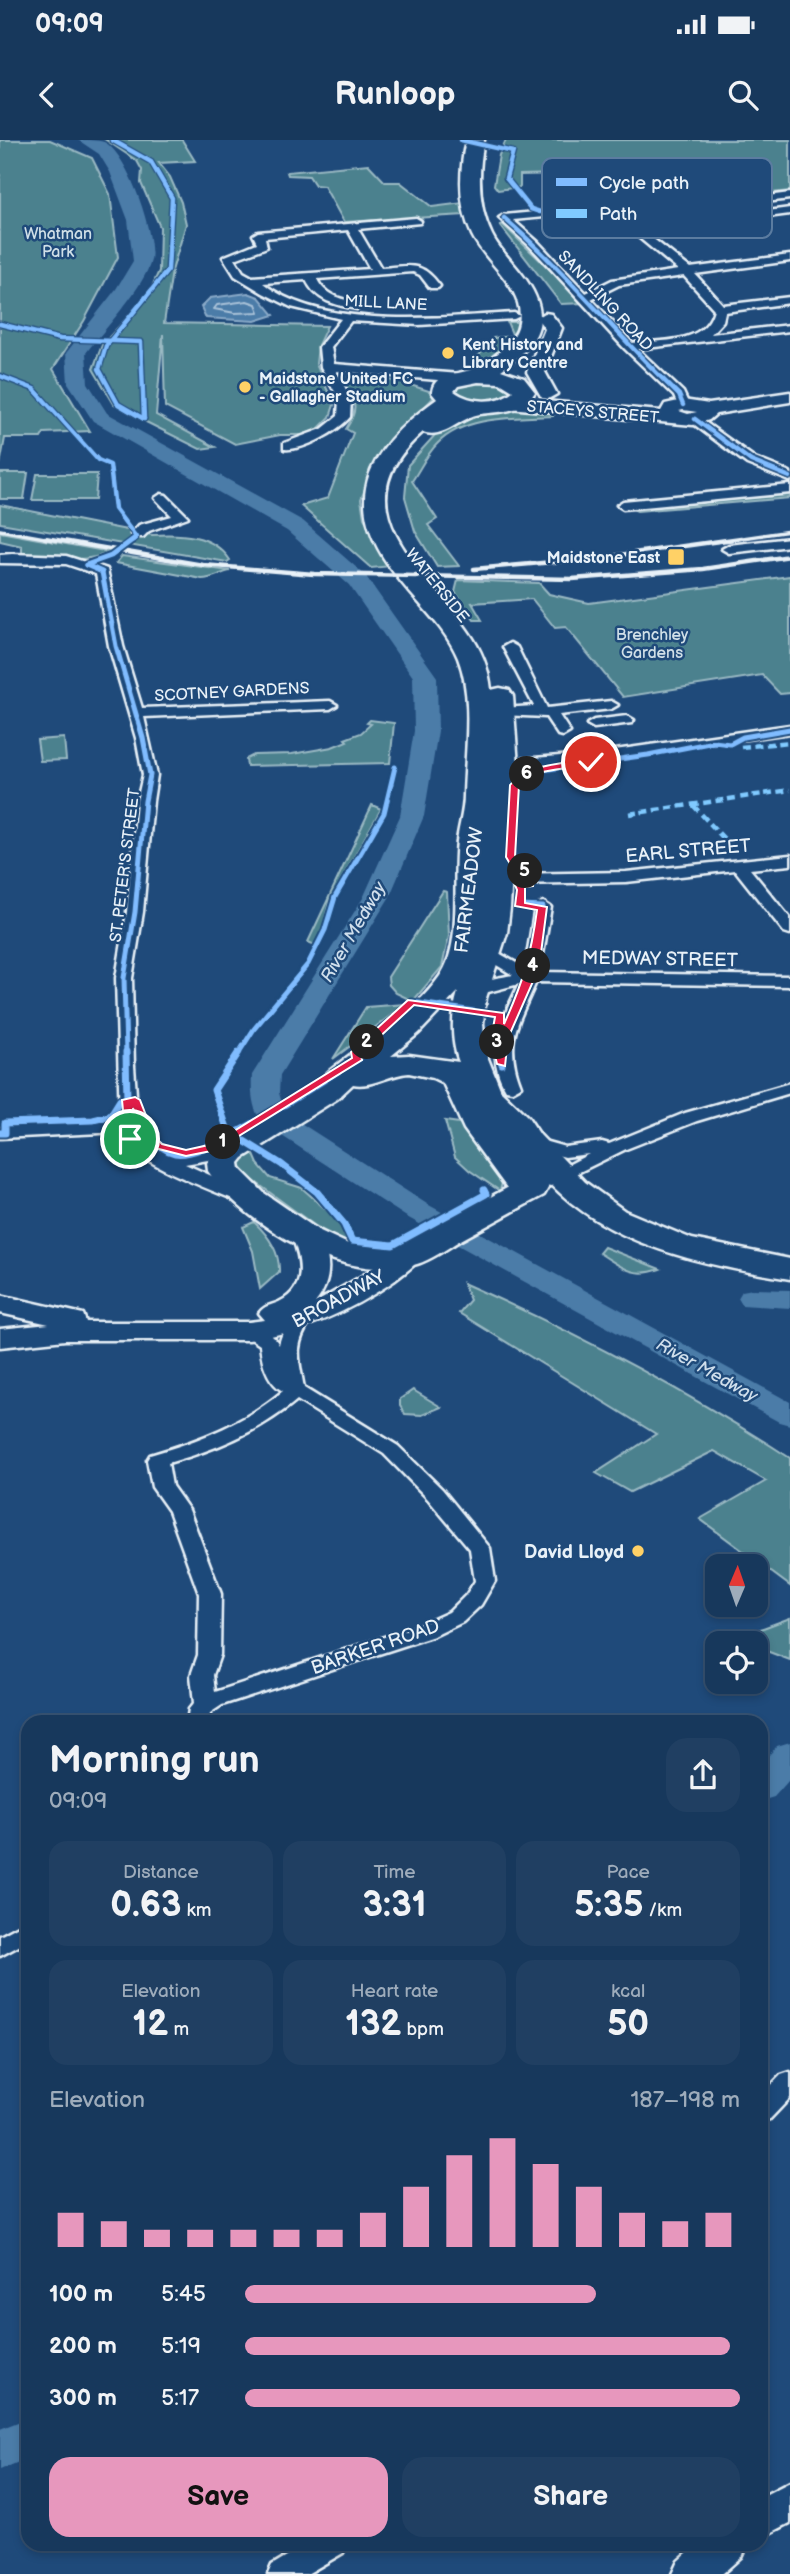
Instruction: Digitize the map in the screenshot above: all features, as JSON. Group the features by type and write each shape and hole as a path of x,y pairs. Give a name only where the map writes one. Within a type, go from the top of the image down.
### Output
{"highway":[{"name":"WATERSIDE","path":"475,140 470,172 474,213 486,242 527,298 531,315 520,346 458,386 389,454 377,483 375,513 381,535 397,561 450,621 471,660 491,765"},
{"path":"458,386 483,406 516,391 540,342 545,318 543,300 533,282 503,245 488,214 483,183 493,140"},
{"path":"458,386 499,376 516,391"},
{"name":"WATERSIDE","path":"483,406 437,424 416,442 398,469 391,499 392,513 399,534 412,556 480,638 495,669 502,717 491,765"},
{"name":"FAIRMEADOW","path":"330,1089 342,1076 375,1056 463,985 484,951 492,933 484,884 491,765"},
{"name":"FAIRMEADOW","path":"484,884 465,941 463,985 468,1037 476,1069 499,1097 531,1175 533,1188"},
{"path":"463,985 448,1037 463,1099 486,1142 533,1188 614,1235 678,1261 719,1271 790,1281"},
{"path":"410,1255 341,1253 306,1237 252,1200 224,1171 226,1156 330,1089 393,1065 428,1067 499,1097 528,1141 533,1188"},
{"path":"533,1188 573,1189 613,1218 659,1238 735,1259 790,1269"},
{"name":"BROADWAY","path":"410,1255 533,1188"}],"main road":[{"path":"545,318 554,328 536,372 548,394"},
{"name":"STACEYS STREET","path":"516,391 617,407 687,412"},
{"name":"STACEYS STREET","path":"516,391 687,412"},
{"path":"687,412 790,397"},
{"name":"BROADWAY","path":"180,1330 279,1312 296,1305 309,1292 315,1273 313,1251 306,1237"},
{"name":"BROADWAY","path":"1,1337 65,1331 249,1331 301,1322 386,1274 410,1255"},
{"path":"1,1337 2,1304 125,1330"},
{"path":"768,2515 790,2500"},
{"path":"693,2574 719,2551"}],"street":[{"path":"772,198 790,196"},
{"path":"772,213 790,211"},
{"name":"SANDLING ROAD","path":"542,212 504,218 679,395 687,412 751,461 790,477"},
{"path":"776,212 790,223"},
{"name":"MILL LANE","path":"416,221 258,235 262,245 229,257 244,278 253,280 265,290 316,311 378,321 514,316"},
{"path":"351,227 377,271"},
{"path":"645,238 687,272 720,309"},
{"path":"585,298 616,282 790,258"},
{"path":"253,280 415,269 424,273 434,286"},
{"path":"310,277 314,289 335,302 407,313 467,313 468,319"},
{"path":"720,309 790,300"},
{"path":"700,339 717,321 720,309"},
{"path":"288,446 326,432 344,417 345,398 327,367 325,347 348,317"},
{"path":"629,347 790,328"},
{"path":"327,367 370,369 458,386"},
{"path":"370,369 458,386"},
{"path":"623,505 790,489"},
{"path":"138,534 144,528 181,517 161,498"},
{"path":"729,549 790,542"},
{"name":"ST. PETER'S STREET","path":"0,559 41,558 86,565 102,572 116,646 136,713 150,775 145,801 135,912 124,978 128,1126"},
{"path":"510,647 543,712 563,732"},
{"name":"SCOTNEY GARDENS","path":"136,713 330,705"},
{"path":"502,717 611,705"},
{"path":"583,708 596,727 627,720"},
{"path":"491,765 587,758 790,729"},
{"name":"EARL STREET","path":"484,884 510,891 590,879 790,860"},
{"path":"740,866 790,929"},
{"path":"499,1097 503,1038 530,977 539,944 542,907"},
{"name":"MEDWAY STREET","path":"484,951 530,977"},
{"name":"MEDWAY STREET","path":"463,985 530,977 790,981"},
{"path":"533,1188 620,1145 691,1117 790,1087"},
{"path":"0,1133 128,1126 130,1139 146,1153 227,1192 252,1200"},
{"path":"528,1141 565,1152 620,1145"},
{"path":"146,1153 188,1159 233,1150"},
{"path":"201,1713 202,1675 209,1655 210,1594 179,1510 162,1487 157,1460 191,1450 247,1427 282,1404 295,1391 287,1349 293,1330 301,1322"},
{"name":"BARKER ROAD","path":"201,1713 426,1631 456,1617 474,1600 485,1581 480,1548 435,1494 400,1459 345,1419 283,1383 276,1372 266,1338 249,1331"},
{"path":"0,1947 21,1934"},
{"path":"768,2105 790,2082"},
{"path":"282,2574 322,2551"}],"green space":[{"name":"Whatman Park","path":"0,140 50,140 92,158 110,194 118,257 84,321 53,369 90,431 44,433 41,438 5,438 0,465"},
{"name":"Maidstone United FC - Gallagher Stadium","path":"106,140 182,140 195,161 159,163 170,177 181,202 186,224 172,271 164,323 327,326 318,345 316,364 334,405 330,417 318,429 302,435 280,435 235,444 165,407 163,334 156,415 215,447 200,449 114,404 93,369 102,345 150,291 159,271 160,227 141,183 142,170 137,161"},
{"path":"506,140 790,140 790,191 772,193 772,158 542,158 542,174 520,175 520,187 498,190 494,185 499,155"},
{"path":"368,164 385,182 400,182 432,207 463,203 465,215 344,222 324,186 315,185 309,176 288,175 287,172"},
{"path":"500,225 585,303 561,304"},
{"path":"507,322 517,322 517,330 516,338 506,351 491,359 475,360 493,338 513,336"},
{"path":"349,374 401,382 432,392 433,398 379,454 361,499 364,518 392,566 371,568 301,506 328,498 353,433 346,429 354,414 354,403 339,380"},
{"path":"498,379 517,393 488,404 454,397 452,386 456,383"},
{"path":"504,408 554,410 553,416 491,420 461,428 437,444 412,481 437,519 428,525 459,566 437,567 415,531 405,497 408,465 444,425 465,415"},
{"path":"0,473 28,473 24,499 0,499"},
{"path":"37,474 97,474 95,500 32,500"},
{"path":"790,495 790,498 637,511 626,506"},
{"path":"0,505 152,535 195,537 215,545 230,560 227,562 0,523"},
{"path":"0,532 110,552 78,559 22,555 22,546 0,541"},
{"path":"122,556 230,571 202,579 116,563"},
{"name":"Brenchley Gardens","path":"790,576 790,693 780,694 762,675 623,697 566,627 555,628 532,599 472,603 482,620 474,620 455,592 458,580 539,583 549,594 589,603"},
{"path":"370,720 394,723 390,763 247,766 246,759 254,755 292,754 332,747 361,733 371,724 367,723"},
{"path":"64,738 66,760 40,761 37,740"},
{"path":"372,805 381,809 329,901 323,928 315,945 308,942"},
{"path":"443,891 447,892 449,936 442,967 413,1001 396,993 389,985 388,977"},
{"path":"406,1004 333,1059 366,1007"},
{"path":"445,1121 466,1124 503,1179 500,1191 455,1157"},
{"path":"251,1148 258,1164 270,1178 302,1188 342,1224 348,1245 314,1225 246,1175 240,1167 241,1158"},
{"path":"254,1222 272,1244 279,1265 279,1272 260,1289 253,1251 243,1227"},
{"path":"604,1247 660,1269 642,1273 628,1270 599,1253"},
{"path":"463,1283 630,1364 711,1409 790,1458 790,1586 768,1570 768,1554 747,1554 700,1519 766,1481 714,1451 630,1492 596,1473 656,1434 459,1313 470,1300"},
{"path":"413,1390 441,1407 422,1415 405,1414 400,1406 400,1399"},
{"path":"790,1618 790,1660 768,1652 768,1631 755,1631"}],"water":[{"path":"248,293 259,297 274,315 255,321 206,318 201,307 210,298"}],"waterway":[{"name":"River Medway","path":"86,140 105,150 118,172 137,220 143,250 142,261 132,280 76,353 78,383 100,417 295,526 357,580 425,677 426,731 412,816 376,898 266,1075 265,1093 272,1117 416,1210 790,1415"},
{"path":"753,1298 790,1299"},
{"name":"River Medway","path":"768,1780 790,1755"},
{"name":"River Medway","path":"0,2450 21,2440"}],"railway":[{"path":"0,530 56,540"},
{"path":"729,540 790,531"},
{"path":"45,538 203,565 314,574 572,579 703,569 790,556"},
{"path":"474,569 598,558 741,538"}],"marked path":[{"path":"741,747 790,742"},
{"path":"629,814 790,790"},
{"path":"693,805 725,840"}],"cycle path":[{"path":"112,140 151,162 172,198 168,270 106,346 99,369 118,404 144,419"},
{"path":"461,140 513,152 506,178 531,209 540,212"},
{"path":"504,218 534,244 629,347 679,395 683,405"},
{"path":"0,324 60,339 141,342 144,419"},
{"path":"0,376 34,389 98,460 110,465 115,509 122,522 136,537 111,556 86,565"},
{"path":"695,419 751,461 790,477"},
{"path":"86,565 102,572 116,646 143,738 150,775 145,801 135,912 124,978 127,1100"},
{"path":"504,1035 529,973 538,941 543,907 520,906 522,890 519,885 530,884 530,874 516,867 511,857 516,781 525,774 542,770 648,755 714,742 730,744 743,737 790,729"},
{"path":"395,767 384,813 335,897 325,930 308,964 254,1029 214,1090 228,1131 281,1164 317,1192 344,1224 352,1241 393,1245 486,1194 484,1190"},
{"path":"0,1133 5,1133 5,1123 93,1120 110,1116 120,1100 135,1100 146,1128 159,1145 175,1153 192,1153 211,1147 359,1058 355,1055 382,1027 412,1002 501,1015 497,1039 502,1064"}],"place":[{"name":"Kent History and Library Centre","path":"448,353"},
{"name":"Maidstone United FC - Gallagher Stadium","path":"245,387"},
{"name":"Maidstone East","path":"676,557"},
{"name":"David Lloyd","path":"638,1551"}],"route":[{"path":"130,1139 127,1100 135,1100 149,1137 159,1146 186,1153 216,1147 359,1058 355,1055 382,1027 412,1002 501,1015 496,1039 502,1064 503,1038 530,977 537,953 542,907 520,906 522,890 519,885 530,884 530,874 516,867 511,857 514,785 520,778 533,772 591,762"}]}
